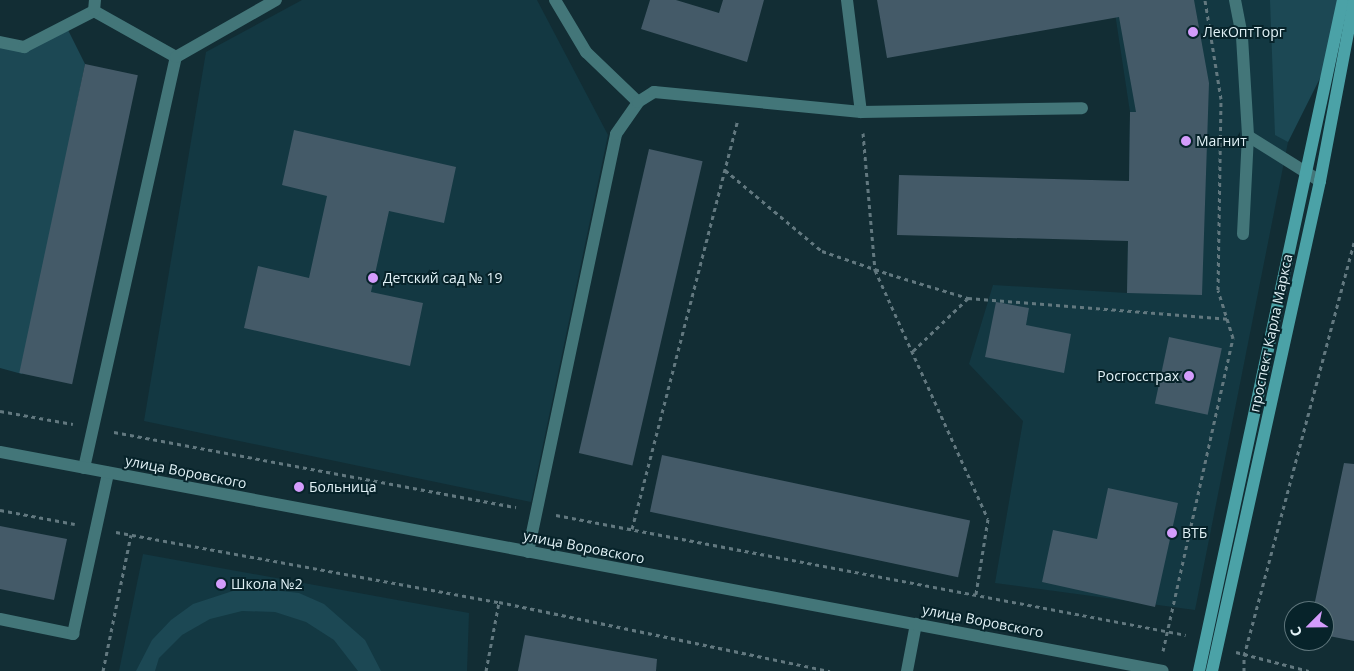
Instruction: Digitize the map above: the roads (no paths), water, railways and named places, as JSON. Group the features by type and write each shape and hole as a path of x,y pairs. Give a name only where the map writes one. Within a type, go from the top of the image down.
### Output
{"main road":[{"path":"1199,671 1308,174 1343,0"},
{"name":"проспект Карла Маркса","path":"1212,671 1320,181 1354,1"}],"street":[{"path":"84,468 176,57 276,0"},
{"path":"554,0 586,52 638,102"},
{"path":"847,0 861,112"},
{"path":"1235,0 1242,37 1248,136 1243,234"},
{"path":"0,42 24,48 94,6 176,57"},
{"path":"528,552 616,134 638,102 654,92 861,112 1082,108"},
{"path":"1248,136 1320,181"},
{"name":"улица Воровского","path":"0,452 1161,670"},
{"path":"0,619 72,634 108,473"},
{"path":"907,671 916,624"}],"place":[{"name":"ЛекОптТорг","path":"1193,32"},
{"name":"Магнит","path":"1186,141"},
{"name":"Детский сад № 19","path":"373,278"},
{"name":"Росгосстрах","path":"1189,376"},
{"name":"Больница","path":"299,487"},
{"name":"ВТБ","path":"1172,533"},
{"name":"Школа №2","path":"221,584"}]}
